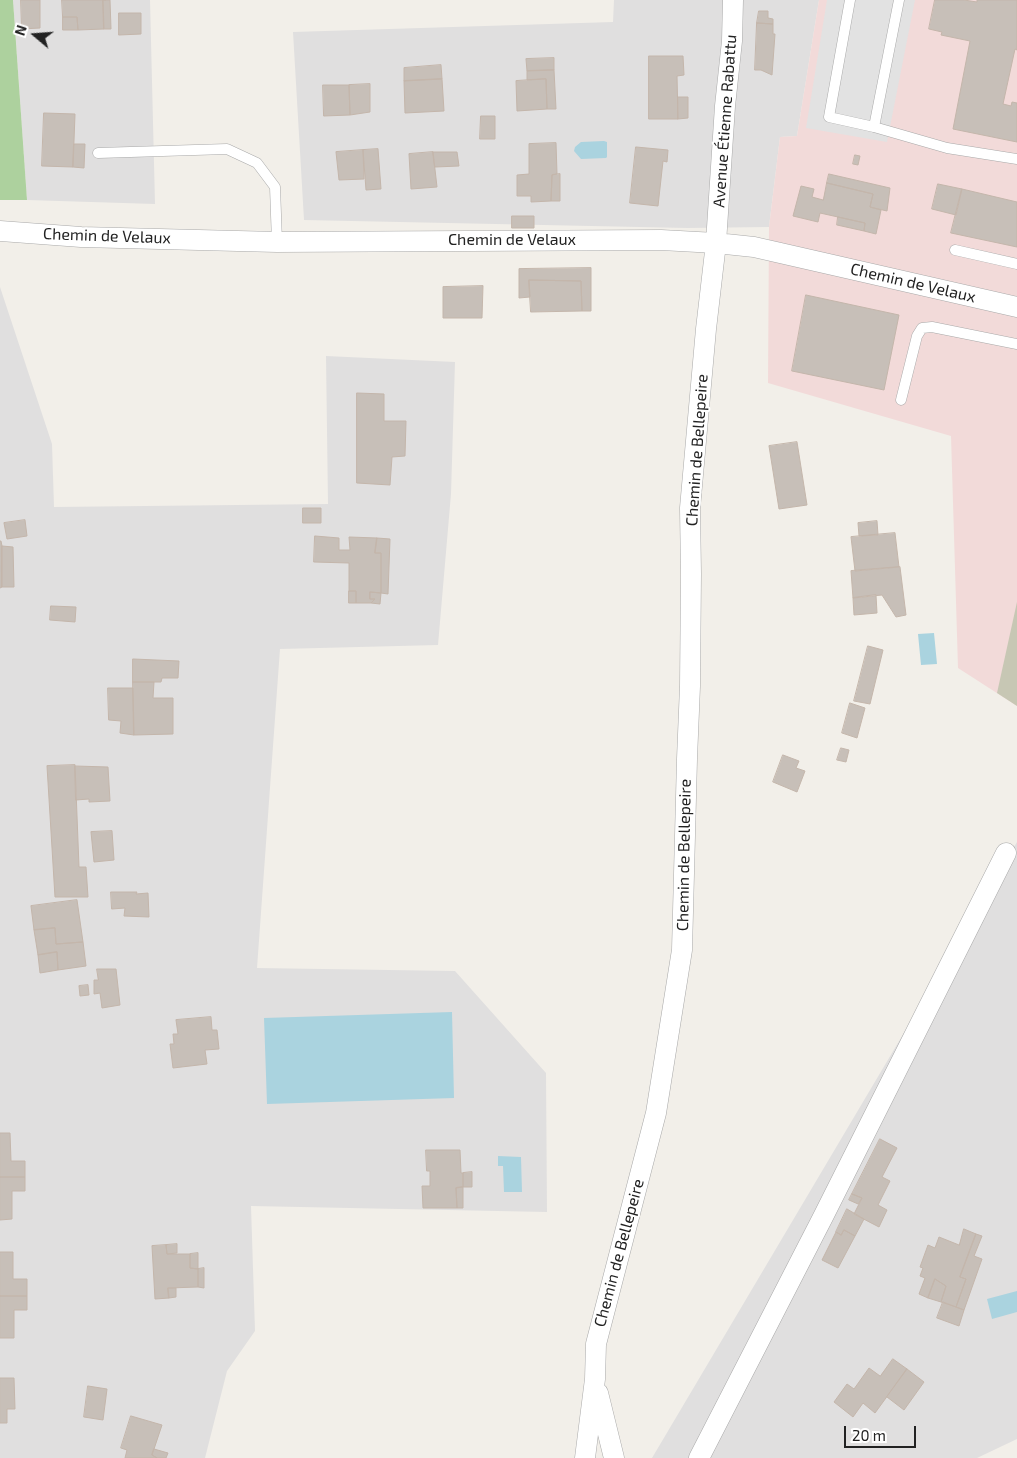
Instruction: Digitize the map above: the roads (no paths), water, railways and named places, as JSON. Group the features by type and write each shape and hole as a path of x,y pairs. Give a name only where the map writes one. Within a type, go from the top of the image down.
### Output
{"street":[{"name":"Avenue Étienne Rabattu","path":"716,243 725,106 732,41 733,0"},
{"name":"Chemin de Velaux","path":"0,231 82,237 277,242 661,240 716,243 754,247 1017,307"},
{"name":"Chemin de Bellepeire","path":"585,1458 595,1379 596,1344 656,1113 682,950 690,686 692,574 690,508 716,243"},
{"path":"698,1458 824,1215 1006,853"},
{"path":"595,1379 614,1458"}],"lane":[{"path":"850,0 829,117 874,127 947,148 1017,159"},
{"path":"874,127 899,0"},
{"path":"98,152 227,149 257,163 276,187 277,242"},
{"path":"955,250 1017,264"},
{"path":"902,400 917,336 922,328 932,327 1017,344"}],"water":[{"path":"581,142 607,142 606,158 581,159 574,151 575,147"},
{"path":"934,633 937,664 921,665 918,634"},
{"path":"452,1012 454,1098 267,1104 264,1018"},
{"path":"498,1156 521,1157 522,1192 504,1192 503,1166 498,1166"},
{"path":"1017,1291 1017,1312 992,1319 987,1299"}]}
